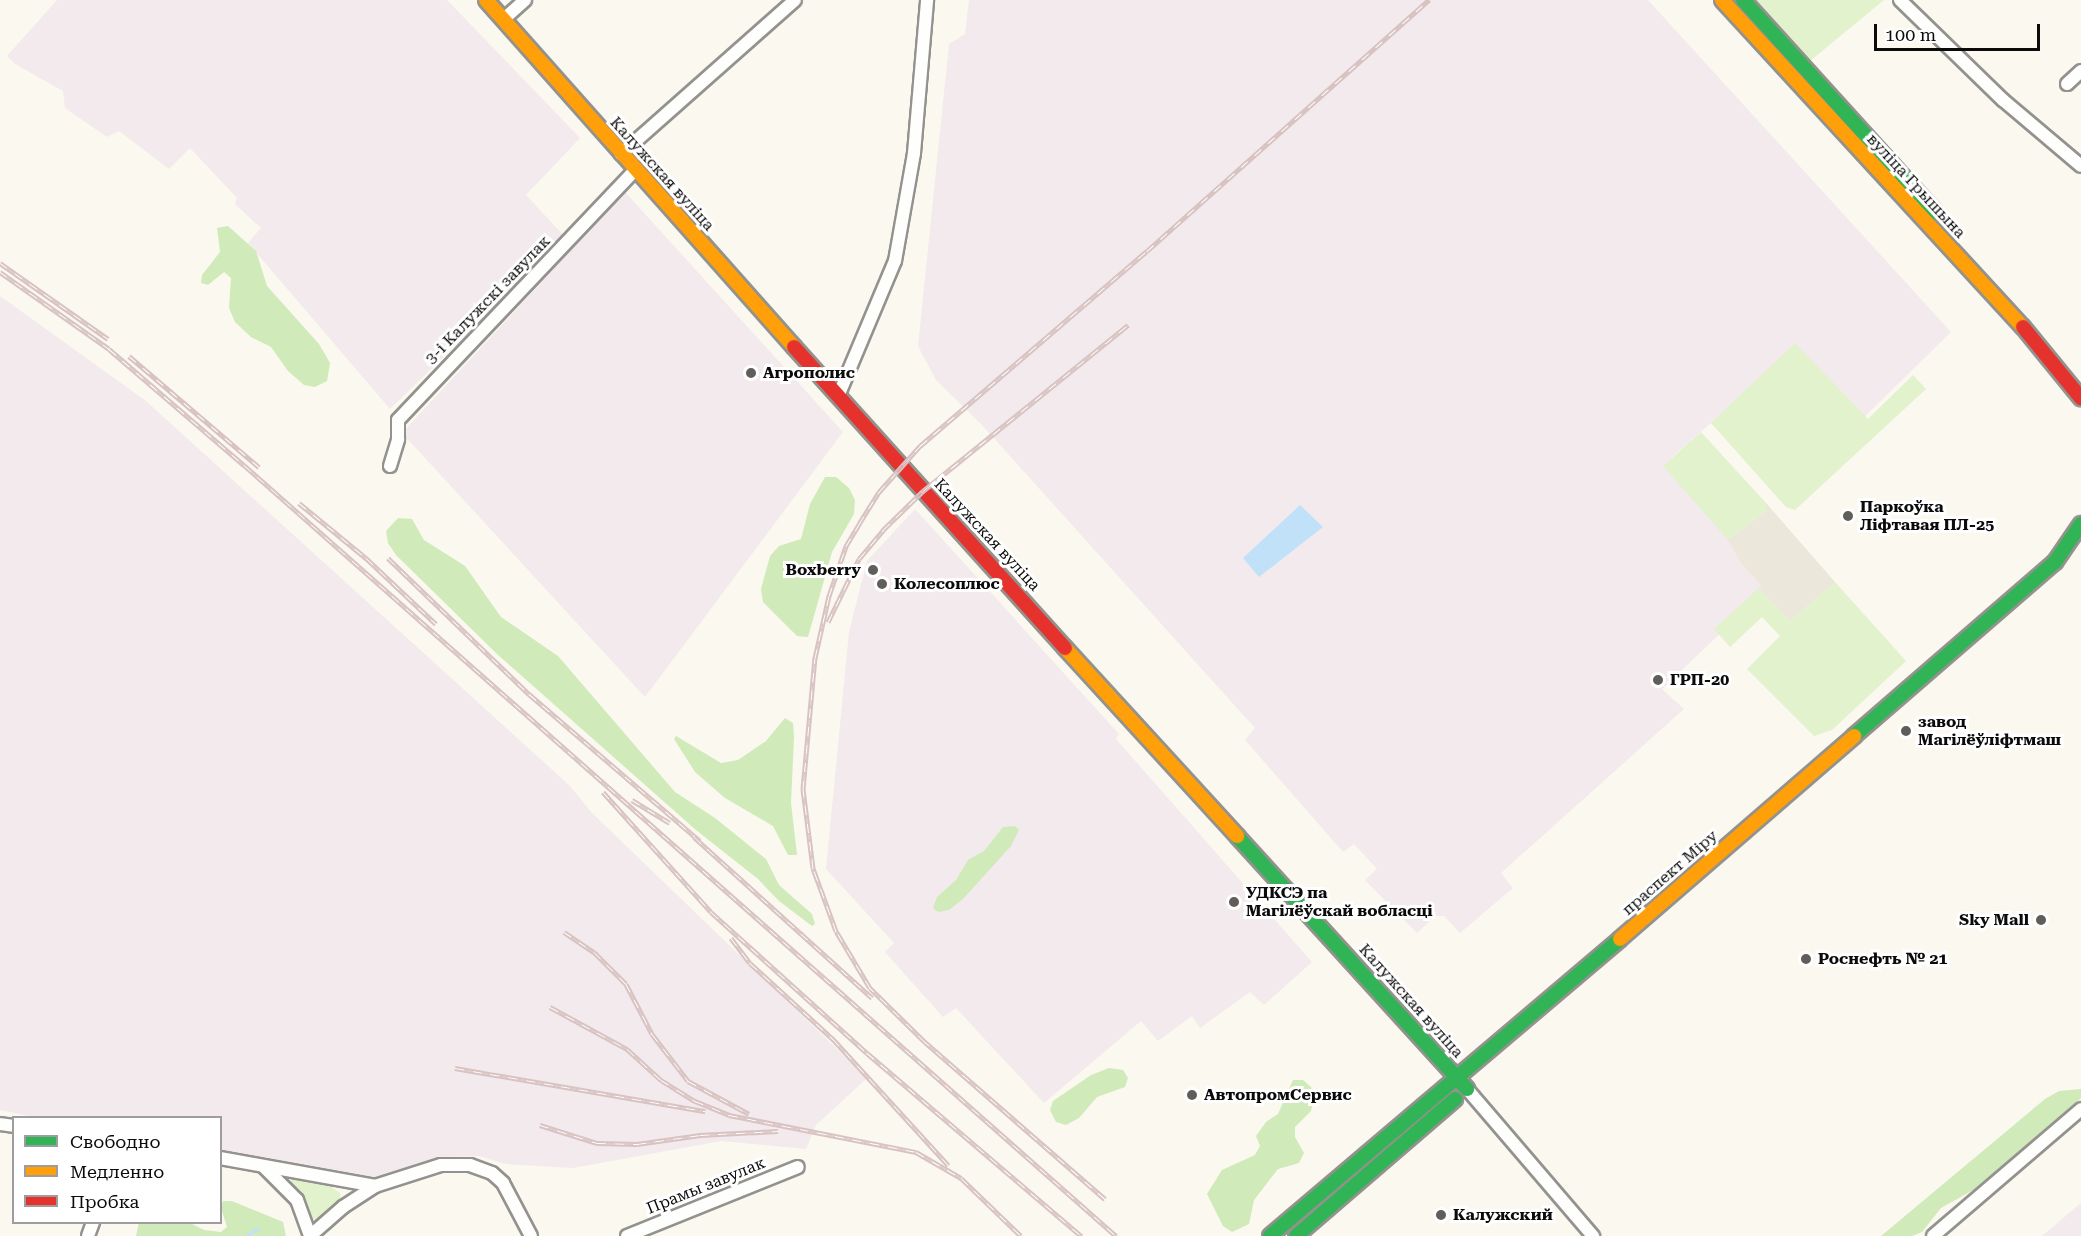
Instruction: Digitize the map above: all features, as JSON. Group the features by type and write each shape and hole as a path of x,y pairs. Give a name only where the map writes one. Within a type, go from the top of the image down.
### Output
{"main road":[{"name":"Калужская вуліца","path":"486,0 505,18 635,170 839,394 900,466 1463,1084"},
{"name":"вуліца Грышына","path":"1722,0 2034,339 2081,398"},
{"name":"вуліца Грышына","path":"1743,0 2081,375"},
{"name":"праспект Міру","path":"1296,1236 1463,1084 2055,562 2081,524"},
{"name":"праспект Міру","path":"1270,1236 1463,1084 2081,555"}],"street":[{"path":"505,18 525,0"},
{"path":"621,154 795,0"},
{"path":"839,394 895,261 914,153 927,0"},
{"path":"1900,0 2003,100 2081,166"},
{"path":"2067,84 2081,71"},
{"name":"3-і Калужскі завулак","path":"390,466 398,439 398,420 635,170"},
{"path":"1463,1084 1593,1236"},
{"path":"1933,1236 2081,1109"},
{"path":"222,1158 375,1186"},
{"path":"263,1166 297,1200 310,1236 343,1206 375,1186 441,1165 470,1165 492,1173 503,1183 531,1236"},
{"name":"Прамы завулак","path":"627,1236 798,1167"}],"shaded area":[{"path":"57,0 447,0 580,138 526,195 566,238 390,409 248,243 261,228 235,204 237,198 190,148 169,169 119,131 107,137 65,108 63,91 15,64 7,56"},
{"path":"969,0 1648,0 1951,332 1850,431 1788,355 1670,459 1773,583 1662,689 1684,709 1501,873 1513,888 1460,933 1444,916 1435,916 1417,933 1365,880 1377,869 1354,844 1343,852 1245,740 1255,728 981,424 936,380 918,346 949,44 965,34"},
{"path":"625,192 843,432 645,697 402,433"},
{"path":"0,296 146,401 570,786 591,812 867,1078 816,1125 806,1149 721,1141 573,1168 505,1164 479,1156 440,1157 383,1178 368,1178 222,1151 222,1116 29,1116 0,1110"},
{"path":"1766,503 1835,582 1790,621 1759,588 1762,586 1741,563 1728,540 1766,511"},
{"path":"915,509 1119,734 1116,739 1312,962 1264,1005 1250,992 1200,1028 1192,1016 1158,1041 1141,1021 1044,1103 956,1008 943,1017 885,952 894,943 826,869 849,632 867,561"},
{"path":"2081,1203 2081,1236 2042,1236"}],"green space":[{"path":"1756,0 1884,0 1810,61"},
{"path":"228,226 256,251 267,286 319,344 330,363 327,381 315,387 304,385 288,371 271,347 251,337 235,322 229,308 231,278 224,272 208,285 201,283 202,275 220,252 217,228"},
{"path":"1795,343 1868,419 1913,375 1926,389 1795,510 1786,507 1711,423"},
{"path":"1701,432 1766,503 1766,511 1728,540 1663,466"},
{"path":"825,477 836,477 849,488 855,500 854,514 832,552 808,637 797,636 763,602 761,589 770,556 779,546 801,539 810,504"},
{"path":"398,518 412,519 424,540 465,566 501,617 558,656 675,792 715,818 766,859 779,885 812,914 815,924 812,926 779,901 758,879 696,830 497,654 396,555 388,543 386,531"},
{"path":"1835,582 1906,661 1832,730 1814,736 1747,669 1780,636 1762,617 1730,647 1714,629 1759,588 1790,621"},
{"path":"785,718 793,723 791,803 797,855 788,855 773,826 725,798 695,772 674,739 676,736 721,763 738,760 766,741"},
{"path":"1015,826 1019,830 1011,846 963,899 949,910 938,912 933,908 937,897 956,880 968,860 984,851 1003,827"},
{"path":"1109,1068 1123,1070 1128,1078 1125,1087 1097,1097 1079,1118 1066,1125 1056,1122 1050,1110 1053,1101 1091,1075"},
{"path":"1293,1080 1303,1080 1311,1087 1314,1097 1311,1111 1295,1127 1295,1137 1304,1153 1299,1163 1278,1169 1254,1200 1249,1224 1232,1232 1223,1226 1207,1194 1222,1170 1255,1155 1260,1146 1256,1136 1266,1122 1278,1114"},
{"path":"2081,1089 2081,1098 1975,1189 1941,1208 1922,1232 1912,1236 1881,1236 2045,1099 2059,1091"},
{"path":"291,1178 329,1185 340,1193 341,1200 323,1219 316,1220 308,1216 291,1186"},
{"path":"223,1201 232,1201 283,1222 286,1236 136,1236 139,1224 192,1224 204,1230 221,1232 227,1227"}],"water":[{"path":"1300,505 1323,527 1259,577 1243,558"}],"waterway":[{"path":"246,1236 258,1228"}],"railway":[{"path":"1105,1199 925,1042 870,988 836,931 813,868 803,789 815,658 829,596 846,546 859,524 879,492 920,446 1147,251 1429,0"},
{"path":"0,263 108,339"},
{"path":"0,272 109,349 244,465 1116,1236"},
{"path":"828,622 859,559 883,530 923,491 1128,325"},
{"path":"129,356 259,467"},
{"path":"299,503 366,558 436,624"},
{"path":"388,558 529,694 700,841"},
{"path":"603,792 711,912 867,1053 1081,1236"},
{"path":"632,800 670,823"},
{"path":"694,837 872,998"},
{"path":"564,932 594,952 626,984 652,1034 688,1081 749,1114"},
{"path":"731,938 750,963 833,1039 948,1165"},
{"path":"550,1007 627,1049 661,1080 695,1101 729,1115 916,1152 961,1178 1021,1236"},
{"path":"455,1068 705,1111"},
{"path":"540,1125 597,1143 637,1144 700,1135 778,1131"}],"traffic: fast":[{"path":"1743,0 1935,212"},
{"path":"1854,736 2055,562 2081,524"},
{"path":"1237,836 1467,1089"},
{"path":"1270,1236 1620,939"},
{"path":"1296,1236 1455,1099"}],"traffic: slow":[{"path":"486,0 794,347"},
{"path":"1722,0 2023,327"},
{"path":"1065,648 1237,836"},
{"path":"1620,939 1854,736"}],"traffic: jam":[{"path":"2023,327 2081,398"},
{"path":"794,347 1065,648"}],"place":[{"name":"Агрополис","path":"751,373"},
{"name":"Паркоўка Ліфтавая ПЛ-25","path":"1848,516"},
{"name":"Boxberry","path":"873,570"},
{"name":"Колесоплюс","path":"882,584"},
{"name":"ГРП-20","path":"1658,680"},
{"name":"завод Магілёўліфтмаш","path":"1906,731"},
{"name":"УДКСЭ па Магілёўскай вобласці","path":"1234,902"},
{"name":"Sky Mall","path":"2041,920"},
{"name":"Роснефть № 21","path":"1806,959"},
{"name":"АвтопромСервис","path":"1192,1095"},
{"name":"Калужский","path":"1441,1215"}]}
